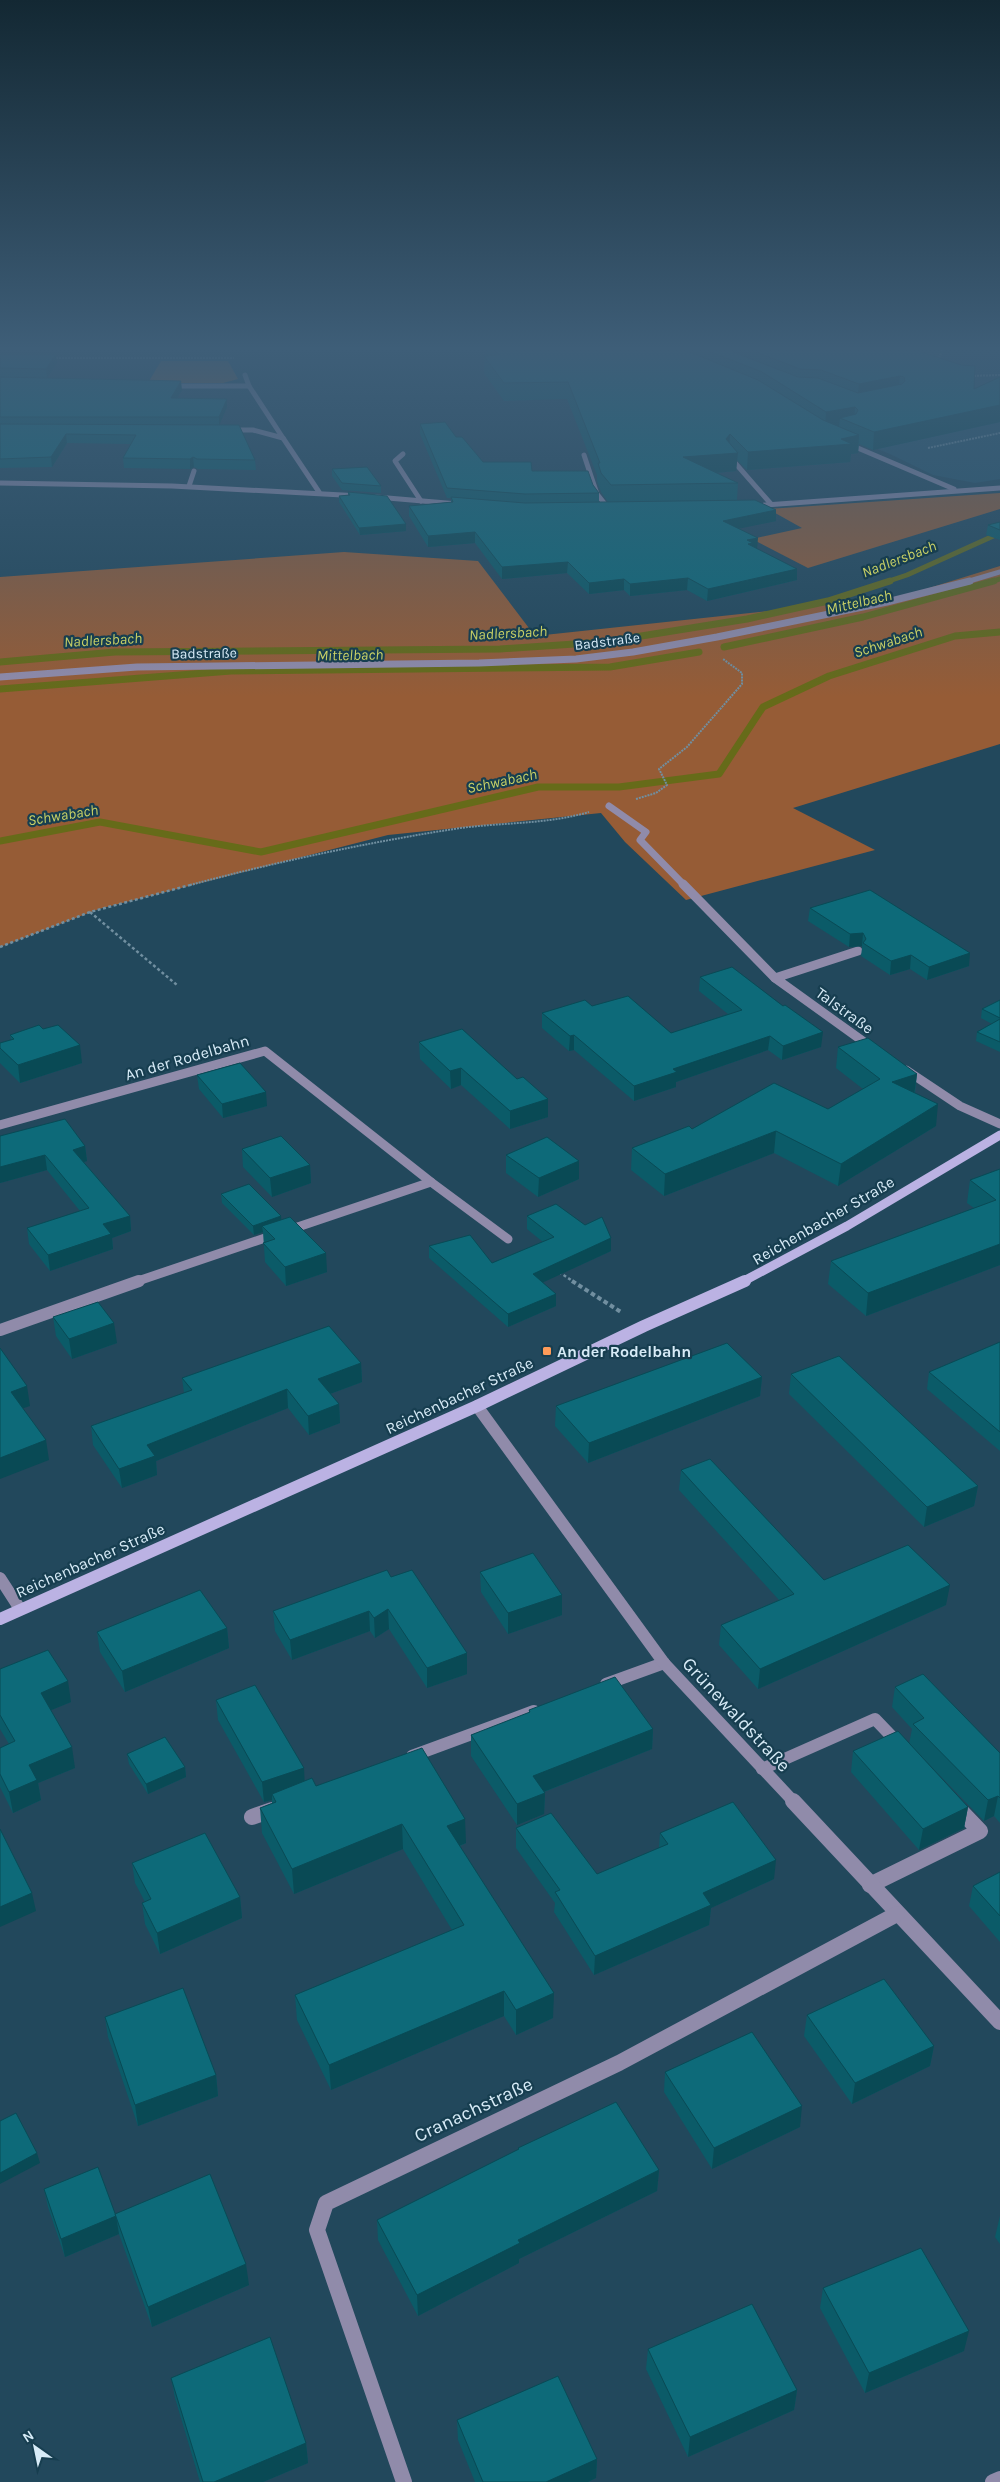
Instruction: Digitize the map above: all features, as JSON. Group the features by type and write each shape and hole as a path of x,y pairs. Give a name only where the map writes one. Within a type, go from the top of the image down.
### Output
{"main road":[{"name":"Reichenbacher Straße","path":"0,1619 477,1406 644,1326 758,1275 847,1226 1000,1135"}],"street":[{"path":"302,466 319,492"},
{"path":"398,466 421,500"},
{"path":"587,466 597,494 608,508"},
{"path":"738,466 771,504"},
{"path":"899,466 957,491"},
{"path":"189,486 194,471"},
{"path":"0,483 189,486 319,492 468,504"},
{"path":"743,506 1000,488"},
{"path":"598,508 618,508"},
{"name":"Badstraße","path":"0,677 78,668 210,664 341,665 551,661 695,642 904,599 1000,572"},
{"path":"610,806 646,832 640,840 775,978"},
{"name":"Talstraße","path":"775,978 858,951"},
{"name":"Talstraße","path":"775,978 880,1053"},
{"name":"An der Rodelbahn","path":"0,1125 265,1050 431,1182 508,1239"},
{"path":"896,1064 960,1106 1000,1124"},
{"path":"0,1330 152,1276 431,1182"},
{"name":"Grünewaldstraße","path":"477,1406 664,1663 1000,2022"},
{"path":"0,1578 20,1609"},
{"path":"589,1690 664,1663"},
{"path":"404,1760 542,1708"},
{"path":"762,1769 875,1719 908,1754"},
{"path":"870,1885 980,1831 947,1796"},
{"path":"252,1817 288,1804"},
{"name":"Cranachstraße","path":"404,2482 318,2230 326,2203 619,2063 897,1914"},
{"path":"993,2482 1000,2479"}],"path":[{"path":"0,947 90,912 260,866 455,829 565,819 656,793 667,785 659,769 686,747 742,684 742,673 733,664 695,642"},
{"path":"90,912 177,985"},
{"path":"555,1270 644,1326"}],"shaded area":[{"path":"914,466 1000,466 1000,479 975,483 933,475"},
{"path":"1000,493 1000,509 808,568 752,539 802,528 768,509"},
{"path":"344,552 478,561 535,636 900,597 1000,566 1000,744 793,808 875,850 686,900 625,842 601,813 388,835 99,909 0,947 0,577"}],"building":[{"path":"438,466 531,466 532,471 588,471 593,485 599,493 525,494 447,488"},
{"path":"599,466 702,466 738,483 611,485 601,473"},
{"path":"367,467 381,486 342,483 332,469"},
{"path":"348,492 387,496 406,524 359,528 339,496 350,495"},
{"path":"451,497 525,503 755,500 776,510 723,521 758,538 747,540 753,543 748,544 797,569 708,589 688,578 630,584 624,579 589,583 568,562 502,567 475,532 428,536 409,506 453,502"},
{"path":"1000,522 1000,530 988,525"},
{"path":"870,890 970,953 929,967 911,955 891,961 863,943 866,939 863,933 850,934 810,908"},
{"path":"732,967 783,1006 785,1005 823,1032 783,1046 770,1036 673,1069 677,1072 634,1086 574,1035 570,1036 542,1013 585,1000 592,1006 628,996 671,1033 742,1010 700,977"},
{"path":"1000,1000 1000,1018 982,1009"},
{"path":"1000,1019 1000,1042 977,1032"},
{"path":"39,1025 43,1029 58,1025 80,1045 18,1065 0,1048 0,1043 14,1039 10,1035"},
{"path":"462,1029 517,1079 523,1077 548,1099 510,1111 461,1068 450,1071 419,1042"},
{"path":"868,1038 917,1074 892,1082 938,1104 841,1164 776,1131 665,1174 632,1148 689,1126 692,1129 774,1083 828,1109 880,1079 838,1047"},
{"path":"240,1063 266,1092 222,1104 197,1075"},
{"path":"65,1119 85,1146 73,1150 130,1216 103,1224 111,1234 48,1255 27,1228 89,1208 45,1155 0,1167 0,1136"},
{"path":"281,1136 310,1165 270,1178 242,1149"},
{"path":"547,1137 579,1161 539,1178 506,1155"},
{"path":"1000,1169 1000,1244 868,1293 831,1261 996,1200 970,1180"},
{"path":"249,1184 281,1216 253,1226 221,1194"},
{"path":"556,1204 585,1225 602,1217 611,1238 533,1274 556,1294 508,1314 429,1246 470,1235 492,1263 554,1237 527,1216"},
{"path":"290,1217 326,1253 285,1267 263,1243 275,1239 262,1226"},
{"path":"98,1302 114,1323 69,1339 53,1317"},
{"path":"329,1326 361,1363 318,1379 339,1404 308,1416 287,1389 147,1445 155,1456 119,1469 91,1426 192,1390 182,1378"},
{"path":"1000,1342 1000,1432 929,1372"},
{"path":"727,1343 762,1377 589,1443 556,1406"},
{"path":"0,1348 27,1386 11,1392 46,1440 0,1458"},
{"path":"839,1356 978,1486 927,1507 791,1374"},
{"path":"710,1459 824,1580 908,1545 950,1585 760,1669 721,1625 794,1594 681,1470"},
{"path":"533,1553 562,1595 508,1613 480,1572"},
{"path":"387,1570 391,1577 412,1570 467,1653 427,1668 388,1609 374,1618 369,1611 290,1640 273,1611"},
{"path":"200,1590 227,1628 122,1671 97,1632"},
{"path":"48,1650 68,1681 41,1693 72,1747 29,1765 37,1780 9,1792 0,1774 0,1748 15,1741 0,1715 0,1669"},
{"path":"923,1674 1000,1753 1000,1798 998,1796 988,1800 913,1724 924,1718 895,1687"},
{"path":"615,1677 653,1729 533,1776 545,1793 517,1804 471,1735 530,1712 529,1710"},
{"path":"255,1685 304,1768 262,1782 216,1700"},
{"path":"898,1731 968,1807 923,1829 853,1751"},
{"path":"165,1737 185,1767 146,1784 127,1754"},
{"path":"422,1748 465,1819 447,1826 554,1993 516,2010 504,1991 329,2065 295,1995 464,1925 402,1824 292,1869 260,1808 276,1802 272,1794 312,1778 316,1786"},
{"path":"733,1802 776,1860 703,1893 711,1905 595,1956 555,1892 560,1890 516,1828 551,1813 597,1874 668,1844 660,1833"},
{"path":"0,1829 32,1893 0,1907"},
{"path":"205,1833 240,1897 157,1933 142,1903 151,1899 132,1863"},
{"path":"1000,1872 1000,1916 973,1886"},
{"path":"884,1979 934,2046 855,2083 807,2015"},
{"path":"183,1988 216,2075 135,2105 105,2017"},
{"path":"752,2032 802,2106 714,2148 665,2072"},
{"path":"616,2102 659,2170 518,2240 520,2243 417,2295 377,2220 518,2148"},
{"path":"16,2113 37,2153 0,2173 0,2121"},
{"path":"98,2167 116,2216 61,2239 44,2189"},
{"path":"210,2174 246,2264 148,2307 115,2214"},
{"path":"921,2248 969,2331 869,2373 823,2288"},
{"path":"752,2304 797,2390 690,2437 648,2349"},
{"path":"270,2337 306,2443 214,2482 203,2482 171,2378"},
{"path":"558,2376 597,2459 546,2482 483,2482 457,2420"}],"waterway":[{"name":"Nadlersbach","path":"886,582 907,575 1000,533"},
{"name":"Mittelbach","path":"990,582 1000,579"},
{"name":"Nadlersbach","path":"0,662 115,652 500,649 604,642 747,619 828,601 890,581"},
{"name":"Mittelbach","path":"724,647 863,617 994,581"},
{"name":"Schwabach","path":"0,841 100,822 261,852 538,787 619,787 719,774 763,707 829,676 955,636 1000,632"},
{"name":"Mittelbach","path":"0,689 231,671 610,667 699,652"}],"place":[{"name":"An der Rodelbahn","path":"547,1351"}]}
